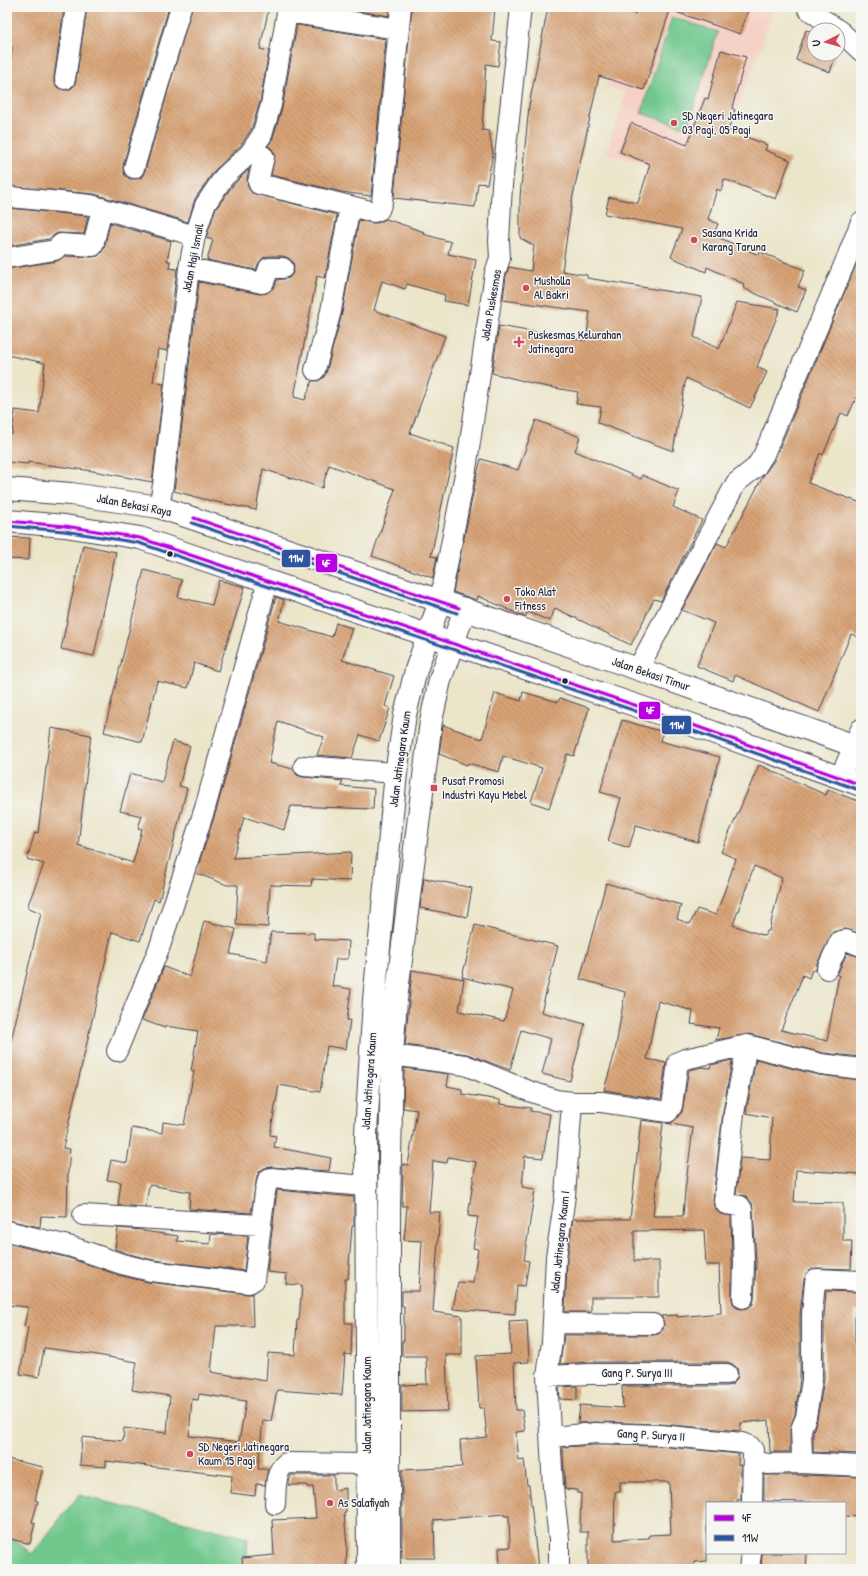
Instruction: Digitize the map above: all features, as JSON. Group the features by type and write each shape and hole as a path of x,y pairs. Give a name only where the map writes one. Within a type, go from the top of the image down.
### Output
{"street":[{"path":"65,79 76,7"},
{"path":"134,168 181,7"},
{"path":"250,153 263,156 264,158 258,182 259,184 374,212 379,210 382,202 401,7"},
{"name":"Jalan Puskesmas","path":"440,601 466,469 495,273 500,258 499,241 502,185 522,7"},
{"path":"288,9 398,30"},
{"name":"Jalan Haji Ismail","path":"159,507 164,478 189,268 195,236 205,205 224,177 250,153 262,135 271,105 288,9"},
{"path":"808,9 841,32 861,51"},
{"path":"10,197 81,203 195,236"},
{"path":"315,370 331,311 350,206"},
{"path":"7,258 55,250 62,244 93,246 102,208"},
{"path":"638,669 736,483 756,466 764,454 861,222"},
{"path":"189,268 262,283 264,282 269,268 283,268"},
{"name":"Jalan Bekasi Raya","path":"7,489 71,494 159,507 440,601"},
{"path":"7,521 65,526 140,538 453,642 861,785"},
{"path":"118,1051 160,946 202,816 268,581"},
{"name":"Jalan Bekasi Timur","path":"440,601 638,669 859,741"},
{"name":"Jalan Jatinegara Kaum","path":"368,1569 366,1134 374,1000 396,773 405,715 416,670 440,601"},
{"name":"Jalan Jatinegara Kaum","path":"389,1569 389,1210 392,1055 396,1000 431,721 440,680 465,609"},
{"path":"840,778 859,741"},
{"path":"304,766 396,773"},
{"path":"827,969 840,941 846,940 861,946"},
{"path":"374,1000 396,1000"},
{"path":"392,1055 465,1065 529,1091 556,1100 572,1102 602,1102 668,1112 672,1106 678,1062 686,1058 748,1045 821,1064 861,1069"},
{"path":"743,1298 744,1262 742,1209 740,1206 726,1204 724,1201 734,1113 748,1045"},
{"name":"Jalan Jatinegara Kaum I","path":"559,1569 559,1539 553,1488 547,1376 552,1342 556,1256 565,1196 572,1102"},
{"path":"7,1231 151,1271 245,1284 254,1280 266,1183 268,1179 271,1178 366,1186"},
{"path":"82,1215 261,1225"},
{"path":"801,1463 801,1429 806,1417 812,1380 812,1315 815,1282 816,1279 861,1281"},
{"path":"553,1323 652,1324"},
{"name":"Gang P. Surya III","path":"547,1376 590,1374 727,1374"},
{"name":"Gang P. Surya II","path":"551,1437 596,1433 660,1434 742,1443 752,1454 768,1464 801,1463 861,1466"},
{"path":"752,1454 752,1502"},
{"path":"275,1504 278,1476 281,1467 286,1463 367,1464"},
{"path":"749,1569 751,1554"}],"shaded area":[{"name":"SD Negeri Jatinegara 03 Pagi, 05 Pagi","path":"632,7 769,7 774,9 722,154 734,159 722,193 606,153 626,93 606,86"}],"green space":[{"path":"672,17 718,32 687,128 641,113"},
{"path":"79,1495 248,1538 246,1569 7,1569 7,1534 32,1554"}],"building":[{"path":"9,7 64,7 54,83 58,88 69,90 74,86 76,81 87,7 169,7 123,165 125,176 130,179 136,179 142,177 145,171 192,7 269,7 260,49 269,51 260,102 251,130 241,145 214,171 195,199 188,222 94,194 7,186 7,77 10,78 12,47 7,46 7,17"},
{"path":"331,7 389,7 389,16"},
{"path":"412,7 495,7 492,41 501,42 498,66 486,64 482,130 489,131 493,154 487,184 478,183 475,207 394,198"},
{"path":"548,7 606,7 635,14 637,7 749,7 740,34 670,10 644,90 599,76 572,200 562,271 587,275 587,278 702,297 694,337 719,349 737,302 780,309 757,367 767,372 750,408 686,378 673,451 598,423 601,407 576,404 578,392 543,386 492,373 499,326 586,341 590,312 503,300 506,276 509,267 531,271 534,246 520,238 520,197 529,106"},
{"path":"297,25 386,39 371,196 342,192 271,175 275,154 268,146 273,138 282,108"},
{"path":"806,30 806,62 833,62 830,72 796,60"},
{"path":"721,50 746,57 732,108 735,110 728,130 767,145 765,150 790,160 776,199 724,179 721,191 717,189 708,219 718,224 713,235 759,255 760,252 805,270 798,287 806,290 797,312 743,288 744,284 707,267 706,272 671,257 682,229 605,214 609,197 638,203 650,164 620,152 631,123 687,145 705,98 708,99"},
{"path":"249,169 247,179 248,187 252,193 337,215 325,278 317,276 294,397 305,400 312,381 318,381 323,378 326,373 342,313 359,220 378,223 386,219 424,232 423,234 451,242 448,254 476,260 468,305 444,301 445,295 407,284 405,289 382,281 374,310 445,336 410,433 454,448 431,556 437,557 433,578 372,556 395,489 329,465 322,488 263,469 256,510 211,501 174,491 199,282 260,294 267,293 275,286 277,280 289,278 293,273 293,262 283,256 269,256 263,258 258,264 256,270 207,260 213,240 206,238 215,210 233,185"},
{"path":"7,208 88,216 84,234 57,233 49,239 7,246"},
{"path":"110,223 171,241 167,261 170,261 169,268 177,269 167,351 158,349 153,382 164,384 152,482 93,471 28,462 28,464 7,462 7,434 12,434 15,410 39,413 45,363 7,355 7,269 57,261 65,256 98,256 104,249"},
{"path":"858,260 861,261 861,387 848,416 841,413 823,455 820,453 808,483 861,503 861,638 851,634 819,712 735,675 733,681 697,666 714,623 682,610 717,543 726,547 763,476 775,459"},
{"path":"536,420 580,437 575,451 641,479 642,475 679,491 673,507 702,520 661,601 654,599 631,645 555,608 550,621 528,612 525,617 478,596 477,600 453,592 481,459 518,470"},
{"path":"7,537 30,538 29,560 7,559"},
{"path":"83,545 116,552 94,656 61,649"},
{"path":"144,570 182,580 178,597 212,605 219,580 245,587 218,671 194,663 188,688 157,681 142,742 104,732"},
{"path":"276,597 284,600 279,621 332,637 336,623 352,628 342,660 394,676 385,706 390,708 379,741 360,735 352,758 317,755 324,737 278,721 269,763 293,769 297,775 303,777 343,781 341,786 374,789 373,809 291,806 284,830 244,817 233,858 351,852 350,881 312,879 311,886 270,885 268,927 236,925 238,885 227,885 196,873 216,811"},
{"path":"523,692 558,702 560,698 589,708 574,756 567,754 549,808 531,802 542,768 503,756 499,772 468,763 467,765 439,754 443,725 482,739 495,693 521,701"},
{"path":"622,720 663,732 660,741 720,757 698,842 636,825 629,848 608,841 621,798 600,792"},
{"path":"51,728 91,735 78,845 133,863 142,829 138,828 142,816 120,811 130,773 162,782 173,741 190,746 179,786 187,788 159,901 154,899 140,941 112,932 63,1148 70,1149 67,1217 41,1216 40,1227 7,1220 7,1058 41,913 27,907 44,864 27,859 35,832 38,833"},
{"path":"759,765 826,795 828,790 861,802 861,934 845,929 833,932 817,964 816,970 812,970 809,978 803,975 781,1030 827,1041 839,975 837,975 847,953 861,957 861,1057 823,1053 749,1034 716,1040 719,1028 691,1024 693,1011 658,1001 647,1059 666,1063 661,1099 604,1090 615,1052 625,992 580,979 606,883 681,905 677,919 690,924 697,909 716,915 736,859 721,852","holes":["754,866 782,878 769,931 767,931 765,936 733,925"]},
{"path":"424,878 472,888 467,917 420,908"},
{"path":"204,921 236,929 230,954 267,961 271,932 314,933 314,939 349,941 348,959 336,959 332,986 351,989 347,1020 350,1020 346,1049 327,1046 320,1092 279,1085 270,1135 276,1136 274,1147 331,1158 329,1171 272,1167 264,1168 257,1176 251,1213 189,1209 190,1192 149,1185 146,1207 118,1205 121,1182 107,1180 111,1160 127,1163 132,1128 162,1133 163,1122 184,1125 194,1071 191,1071 198,1031 166,1026 165,1028 142,1020 164,967 190,977"},
{"path":"475,925 558,946 541,1012 585,1024 570,1081 542,1074 551,1039 521,1030 510,1070 467,1054 405,1045 412,970 464,979 459,1011 504,1021 513,990 462,977"},
{"path":"756,1059 818,1075 861,1080 861,1174 796,1170 794,1202 843,1203 843,1241 852,1241 851,1269 816,1268 809,1270 804,1279 800,1315 800,1379 795,1414 790,1429 790,1452 770,1452 769,1420 741,1423 740,1431 660,1424 596,1422 578,1423 580,1405 623,1408 622,1386 727,1386 733,1384 737,1379 737,1368 727,1362 590,1362 560,1364 564,1335 653,1335 659,1334 663,1329 664,1324 661,1316 677,1315 677,1317 721,1313 719,1265 706,1265 704,1230 634,1231 634,1261 659,1261 659,1297 591,1297 591,1312 565,1312 567,1258 573,1219 630,1219 641,1120 663,1123 653,1216 683,1216 693,1128 666,1123 673,1122 682,1112 689,1070 702,1067 710,1068 711,1065 732,1060 723,1112 713,1200 714,1207 720,1214 731,1216 733,1303 737,1308 742,1309 748,1308 753,1304 756,1262 753,1209 752,1203 746,1196 736,1194 740,1158 770,1160 772,1118 746,1113"},
{"path":"404,1068 449,1074 447,1086 462,1089 462,1094 500,1100 500,1104 531,1108 530,1111 550,1114 543,1158 525,1156 522,1187 535,1189 524,1260 529,1261 525,1286 517,1285 515,1314 453,1309 458,1282 473,1283 478,1249 473,1248 478,1217 468,1216 476,1162 448,1157 447,1163 433,1161 429,1212 440,1212 433,1312 462,1316 462,1355 446,1355 448,1411 402,1412 402,1385 427,1384 426,1356 402,1356 402,1341 404,1341 404,1306 402,1306 402,1291 419,1291 422,1241 404,1240 407,1206 402,1206 403,1164 408,1165 417,1110 403,1108"},
{"path":"277,1190 354,1197 354,1226 352,1226 348,1279 345,1279 345,1323 352,1323 351,1355 345,1354 342,1395 277,1390 271,1421 263,1420 258,1469 268,1469 265,1485 256,1484 255,1496 231,1493 232,1476 106,1461 106,1467 80,1465 82,1437 123,1441 124,1428 167,1433 170,1396 132,1390 137,1362 91,1354 44,1348 39,1377 20,1374 28,1327 24,1326 28,1307 7,1305 7,1243 69,1258 118,1275 148,1282 252,1294 253,1326 216,1326 211,1372 266,1381 268,1353 295,1355 297,1320 299,1320 302,1285 286,1284 287,1274 267,1272","holes":["199,1394 246,1401 239,1442 189,1436 192,1399 198,1400"]},
{"path":"118,1228 143,1230 178,1236 177,1241 210,1244 211,1234 248,1236 244,1271 153,1260 125,1253 115,1249"},
{"path":"826,1291 861,1292 861,1311 855,1311 855,1347 861,1347 861,1454 813,1452 813,1431 817,1419 824,1380 824,1316"},
{"path":"527,1320 529,1362 514,1363 516,1410 522,1410 525,1431 516,1432 519,1461 524,1460 527,1485 529,1485 538,1569 500,1569 499,1548 510,1547 509,1516 504,1516 504,1514 434,1520 435,1558 402,1558 402,1470 462,1467 460,1440 487,1437 484,1408 479,1408 476,1356 511,1354 509,1321"},
{"path":"577,1386 577,1400 560,1399 559,1387"},
{"path":"596,1445 659,1446 739,1454 738,1465 741,1465 741,1500 737,1500 737,1502 706,1502 707,1561 694,1562 694,1569 649,1569 649,1567 588,1569 588,1532 580,1532 581,1493 577,1493 577,1490 565,1489 563,1447","holes":["620,1482 669,1482 671,1534 649,1535 649,1538 614,1540 615,1492 620,1492"]},
{"path":"7,1459 43,1467 35,1500 38,1501 32,1522 35,1523 30,1544 7,1538"},
{"path":"291,1475 334,1475 334,1490 346,1488 346,1513 344,1513 347,1546 346,1569 243,1569 242,1558 274,1555 272,1520 316,1518 313,1487 307,1487 307,1485 288,1485"},
{"path":"764,1475 861,1477 861,1517 846,1516 846,1502 764,1501"},
{"path":"762,1554 807,1554 806,1569 761,1569"}],"transit line":[{"name":"4F","path":"194,518 459,608"},
{"name":"4F","path":"7,521 65,526 140,538 673,718 861,785"},
{"name":"11W","path":"192,523 457,613"},
{"name":"11W","path":"7,526 64,531 139,543 671,723 859,790"}],"place":[{"name":"SD Negeri Jatinegara 03 Pagi, 05 Pagi","path":"674,123"},
{"name":"Sasana Krida Karang Taruna","path":"694,240"},
{"name":"Musholla Al Bakri","path":"526,288"},
{"name":"Puskesmas Kelurahan Jatinegara","path":"519,342"},
{"name":"Toko Alat Fitness","path":"507,599"},
{"name":"Pusat Promosi Industri Kayu Mebel","path":"434,788"},
{"name":"SD Negeri Jatinegara Kaum 15 Pagi","path":"190,1454"},
{"name":"As Salafiyah","path":"330,1503"}]}
